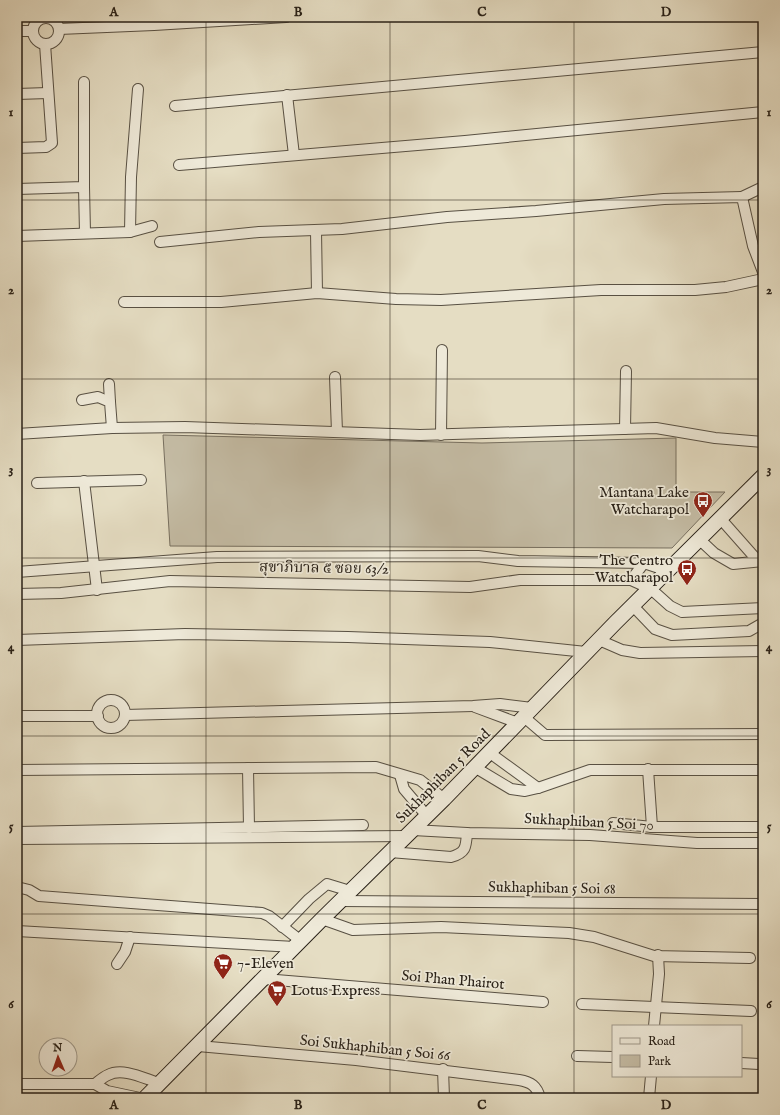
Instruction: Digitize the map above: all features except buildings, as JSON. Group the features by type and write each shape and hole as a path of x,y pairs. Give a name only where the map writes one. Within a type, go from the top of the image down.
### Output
{"main road":[{"name":"Sukhaphiban 5 Road","path":"145,1098 322,919 476,768 586,652 763,476"}],"street":[{"path":"59,29 154,26 286,17"},
{"path":"45,18 53,20 59,29 56,40 45,44 36,40 33,31 37,22 45,18"},
{"path":"17,32 33,31"},
{"path":"17,148 46,146 52,143 45,44"},
{"path":"176,106 763,52"},
{"path":"84,82 85,233"},
{"path":"130,232 131,184 138,89"},
{"path":"17,94 48,92"},
{"path":"287,95 294,155"},
{"path":"179,165 465,141 763,112"},
{"path":"17,189 84,187"},
{"path":"160,242 266,231 316,231 447,217 536,211 664,198 742,197 763,187"},
{"path":"742,197 753,246 763,272"},
{"path":"17,236 130,232 152,226"},
{"path":"316,231 318,293"},
{"path":"124,302 221,302 318,293 396,299 441,300 601,290 695,290 726,287 763,279"},
{"path":"441,435 442,350"},
{"path":"625,429 626,371"},
{"path":"336,377 337,432"},
{"path":"109,384 112,428"},
{"path":"82,400 98,397 110,402"},
{"path":"17,434 112,428 209,427 441,435 656,428 709,438 763,442"},
{"path":"37,483 141,480"},
{"path":"84,481 97,590"},
{"path":"720,518 760,561"},
{"path":"699,539 714,553 733,564 760,561"},
{"path":"17,572 95,567 146,561 217,558 478,556 518,561 644,562 668,571"},
{"path":"518,561 520,580"},
{"path":"644,562 630,580 650,589 670,606 682,612 763,608"},
{"name":"สุขาภิบาล ๕ ซอย 63/2","path":"17,594 97,590 170,581 470,587 520,580 630,580"},
{"path":"633,606 655,629 672,635 749,631 763,623"},
{"path":"17,640 185,634 340,637 483,642 586,652"},
{"path":"599,640 622,650 640,653 763,651"},
{"path":"109,701 120,704 125,715 122,723 114,728 105,727 101,724 98,716 102,705 109,701"},
{"path":"125,715 473,706 500,704 525,716 546,735 763,734"},
{"path":"473,706 525,716"},
{"path":"17,716 98,716"},
{"path":"490,753 538,788"},
{"path":"17,770 376,767 391,770 400,775 420,780 444,799"},
{"path":"248,768 249,828"},
{"path":"476,768 511,789 525,791 590,770 763,770"},
{"path":"648,769 652,827"},
{"path":"400,775 404,788 427,816"},
{"path":"613,823 652,827 763,827"},
{"path":"17,832 363,825"},
{"path":"390,852 451,857 460,854 465,849 467,833"},
{"name":"Sukhaphiban 5 Soi 70","path":"17,839 467,833 590,835 696,843 763,843"},
{"name":"Sukhaphiban 5 Soi 68","path":"282,927 309,899 327,884 346,896 763,904"},
{"path":"17,887 29,890 40,896 262,913 269,916 282,927 298,944"},
{"path":"322,919 358,931 442,927 569,933 594,937 645,954 750,958"},
{"path":"17,931 130,938 298,944"},
{"path":"117,964 125,952 130,938"},
{"path":"654,1025 654,1007 659,974 658,955"},
{"name":"Soi Phan Phairot","path":"264,979 543,1002"},
{"path":"582,1004 751,1012"},
{"name":"Soi Sukhaphiban 5 Soi 66","path":"198,1046 443,1070 528,1081 535,1086 540,1098"},
{"path":"577,1056 612,1057"},
{"path":"742,1063 759,1064"},
{"path":"443,1070 444,1098"},
{"path":"95,1084 107,1075 114,1072 127,1073 159,1083"},
{"path":"650,1098 651,1077"},
{"path":"17,1084 95,1084 107,1091 140,1098"}],"green space":[{"path":"163,435 482,443 676,438 676,492 725,492 672,548 170,546"}],"place":[{"name":"Mantana Lake Watcharapol","path":"703,518"},
{"name":"The Centro Watcharapol","path":"687,586"},
{"name":"7-Eleven","path":"223,980"},
{"name":"Lotus Express","path":"277,1007"}]}
